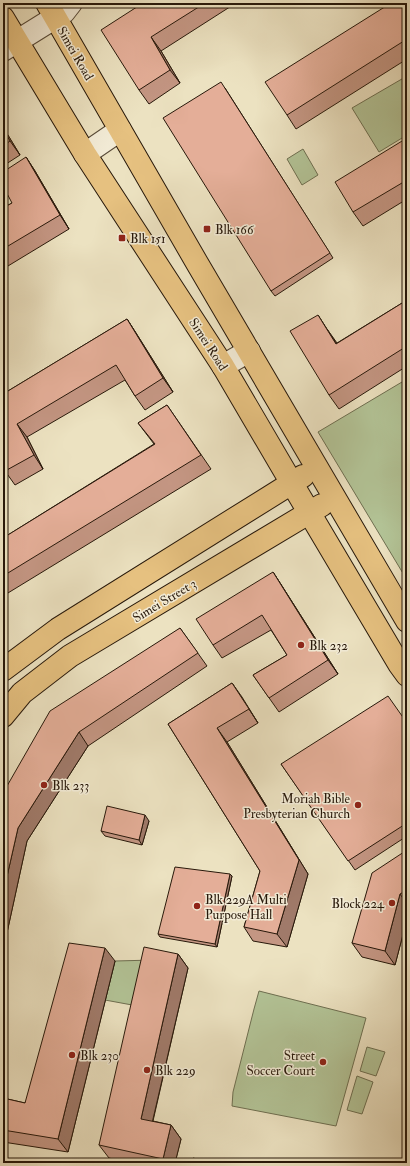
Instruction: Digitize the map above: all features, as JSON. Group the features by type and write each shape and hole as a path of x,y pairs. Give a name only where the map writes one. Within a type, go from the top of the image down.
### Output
{"main road":[{"name":"Simei Road","path":"51,7 120,130 407,622"},
{"name":"Simei Road","path":"7,34 223,366 403,670"},
{"path":"3,670 58,629 292,484 317,466"},
{"name":"Simei Street 3","path":"3,716 22,693 70,656 335,498"},
{"path":"403,670 400,654 407,645"}],"street":[{"path":"7,34 51,7 64,12 71,3"},
{"path":"85,154 120,130"},
{"path":"223,366 249,351"}],"green space":[{"path":"407,76 407,135 379,152 352,108"},
{"path":"303,149 318,175 302,185 287,159"},
{"path":"407,379 407,580 318,432"},
{"path":"154,960 143,1007 105,1000 115,961"},
{"path":"259,991 366,1018 336,1126 232,1106 233,1092"},
{"path":"367,1047 385,1052 376,1076 360,1071"},
{"path":"357,1076 373,1082 362,1114 347,1110"}],"building":[{"path":"143,3 205,3 151,37 170,70 139,90 101,30"},
{"path":"391,3 407,3 407,39 287,115 265,82"},
{"path":"221,82 330,253 271,291 163,118"},
{"path":"3,129 10,141 3,146"},
{"path":"407,138 407,180 353,212 335,182"},
{"path":"26,157 60,215 3,249 3,208 12,203 3,186 3,172"},
{"path":"407,300 407,346 329,395 290,331 318,315 336,344"},
{"path":"127,319 163,378 135,396 116,365 17,424 34,455 5,471 3,468 3,394"},
{"path":"167,405 201,455 3,576 3,538 155,444 138,423"},
{"name":"Blk 232","path":"273,572 328,660 269,698 253,675 287,655 262,615 213,645 196,619"},
{"path":"180,628 198,653 79,732 18,828 3,894 3,793 50,711"},
{"path":"232,683 249,709 217,728 299,860 277,934 244,927 260,871 168,724"},
{"name":"Moriah Bible Presbyterian Church","path":"388,696 407,723 407,823 348,861 281,764"},
{"path":"107,806 145,815 139,840 101,831"},
{"path":"407,850 407,890 400,894 385,951 352,943 372,873"},
{"name":"Blk 229A Multi Purpose Hall","path":"175,867 230,874 215,944 158,934"},
{"name":"Blk 230","path":"69,943 105,948 58,1139 3,1130 3,1098 25,1103"},
{"name":"Blk 229","path":"144,947 178,954 141,1119 171,1125 163,1159 99,1145"},
{"path":"193,1158 213,1163 192,1163"}],"place":[{"name":"Blk 166","path":"207,229"},
{"name":"Blk 151","path":"122,238"},
{"name":"Blk 232","path":"301,645"},
{"name":"Blk 233","path":"44,785"},
{"name":"Moriah Bible Presbyterian Church","path":"358,805"},
{"name":"Block 224","path":"392,903"},
{"name":"Blk 229A Multi Purpose Hall","path":"197,906"},
{"name":"Blk 230","path":"72,1055"},
{"name":"Street Soccer Court","path":"323,1062"},
{"name":"Blk 229","path":"147,1070"}]}
